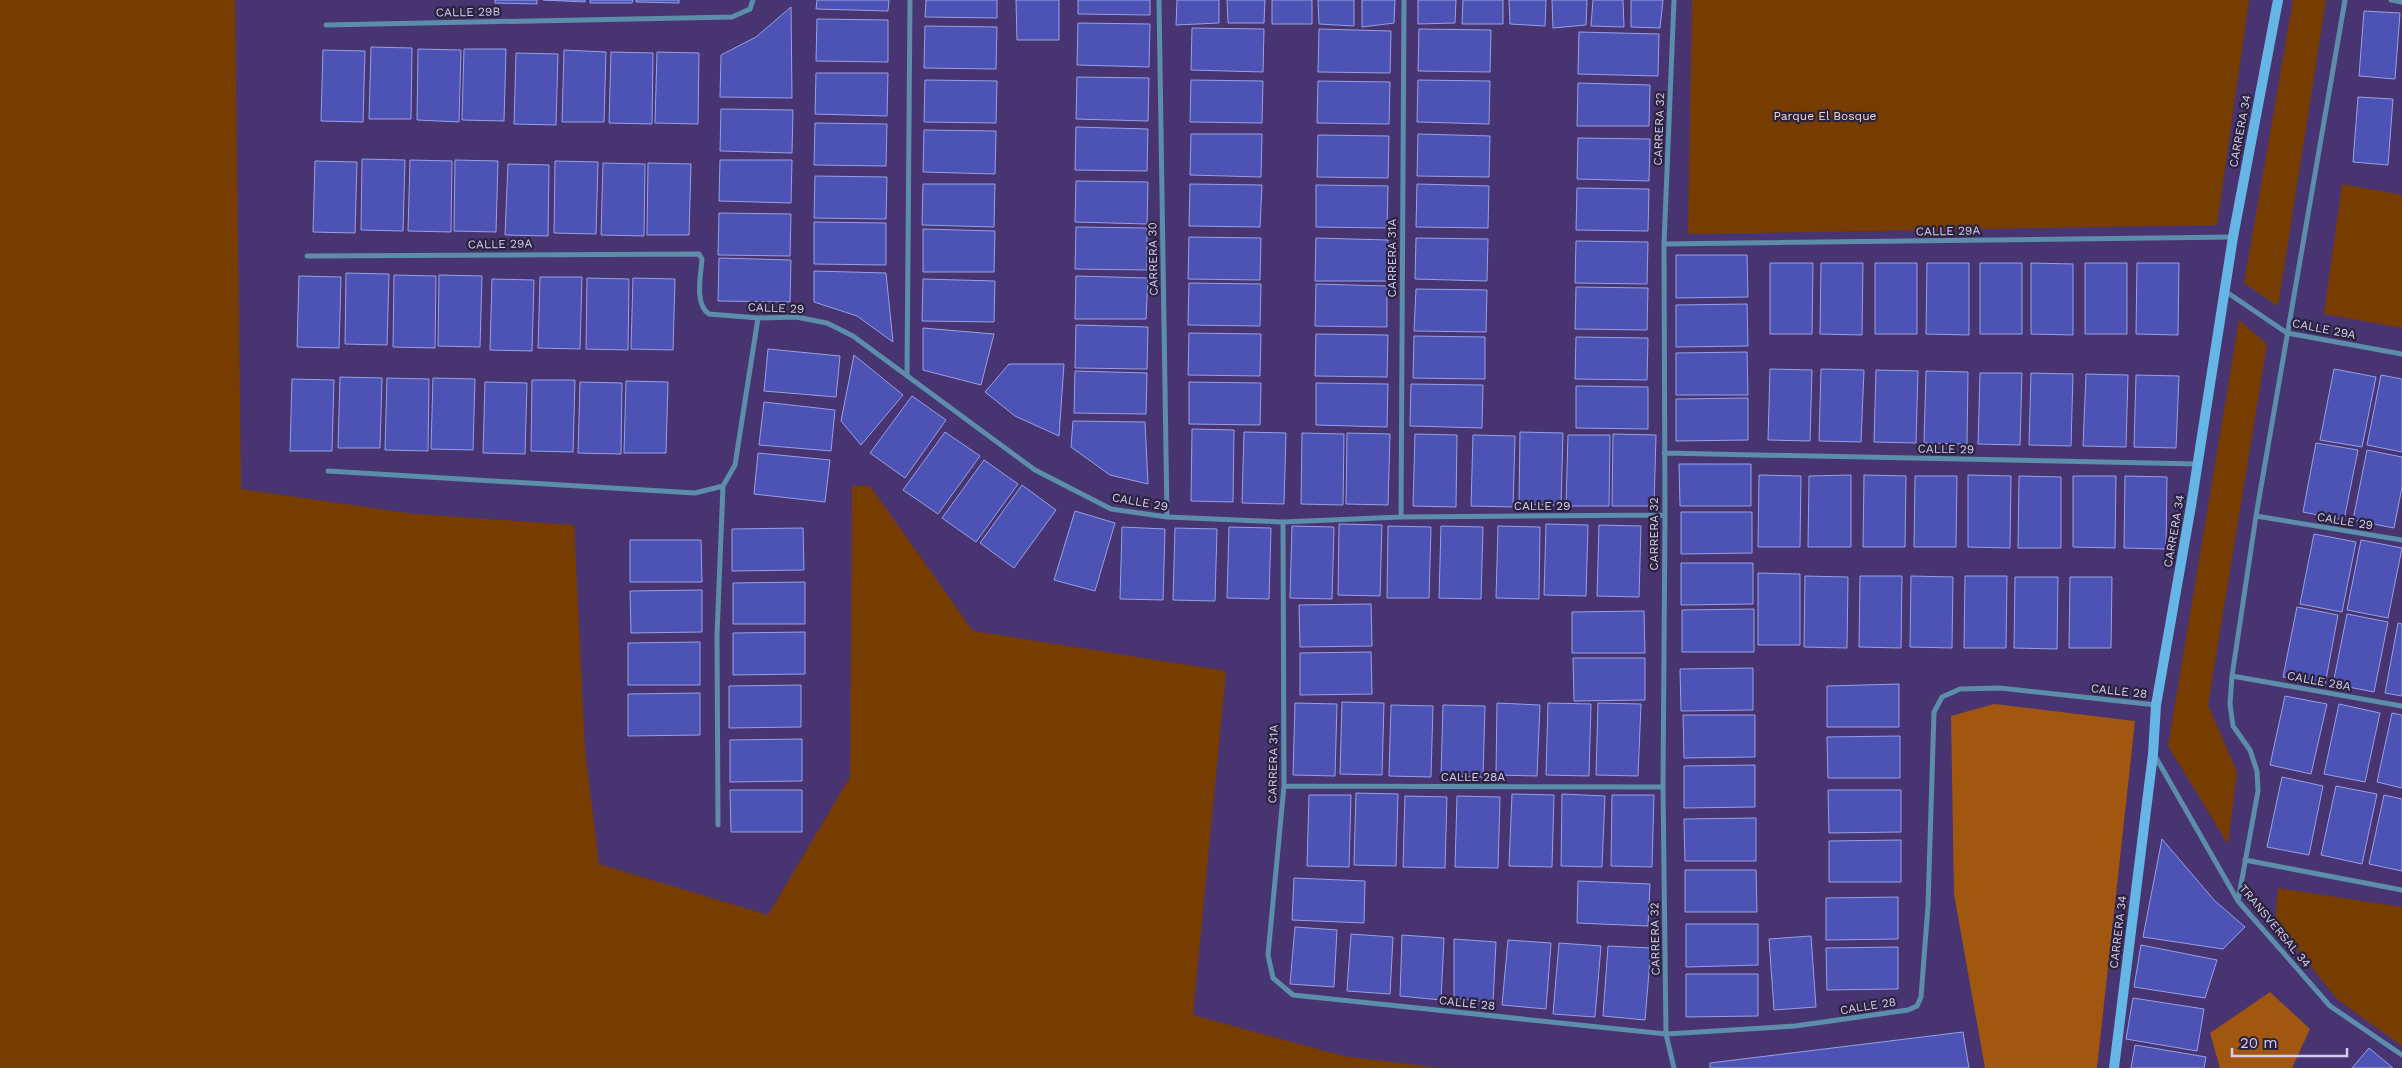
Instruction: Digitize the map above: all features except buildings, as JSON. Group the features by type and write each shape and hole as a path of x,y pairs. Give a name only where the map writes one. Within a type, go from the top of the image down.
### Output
{"main road":[{"name":"CARRERA 34","path":"2114,1068 2153,754 2156,705 2198,464 2233,237 2278,0"}],"street":[{"name":"CALLE 29B","path":"326,25 732,17 750,9 753,0"},
{"path":"907,375 910,0"},
{"name":"CARRERA 30","path":"1159,0 1167,517"},
{"name":"CARRERA 31A","path":"1401,517 1404,0"},
{"name":"CARRERA 32","path":"1674,0 1664,244 1663,787 1666,1034 1674,1068"},
{"path":"2238,901 2258,792 2257,771 2250,750 2233,726 2230,704 2232,676 2256,516 2346,0"},
{"path":"2390,0 2402,2"},
{"name":"CALLE 29A","path":"1664,244 2233,237"},
{"name":"CALLE 29","path":"693,252 699,254 702,259 700,303 703,310 709,314 758,318 796,317 827,323 853,336 1035,470 1111,509 1167,517 1283,522 1401,517 1665,515"},
{"name":"CALLE 29A","path":"307,256 693,252"},
{"name":"CALLE 29A","path":"2225,291 2287,333 2402,354"},
{"path":"718,825 717,635 723,486 734,465 758,318"},
{"name":"CALLE 29","path":"1664,453 2198,464"},
{"path":"328,471 695,493 723,486"},
{"name":"CALLE 29","path":"2256,516 2402,540"},
{"name":"CARRERA 31A","path":"1283,522 1284,786 1268,955 1273,978 1293,995"},
{"name":"CALLE 28A","path":"2232,676 2402,706"},
{"name":"CALLE 28","path":"1293,995 1666,1034 1795,1026 1874,1016 1917,1006 1921,997 1928,906 1934,712 1942,698 1960,689 2000,688 2156,705"},
{"name":"TRANSVERSAL 34","path":"2153,754 2238,901 2330,1006 2402,1055"},
{"name":"CALLE 28A","path":"1284,786 1663,787"},
{"path":"2245,860 2402,890"}],"green space":[{"path":"0,0 235,0 241,489 414,514 574,525 585,750 599,864 768,915 850,777 852,486 870,486 973,631 1226,671 1193,1015 1343,1056 1441,1068 0,1068"},
{"name":"Parque El Bosque","path":"1692,0 2249,0 2217,225 1688,234"},
{"path":"2293,0 2326,0 2278,306 2244,283"},
{"path":"2342,184 2402,195 2402,328 2324,314"},
{"path":"2239,320 2267,344 2208,705 2237,772 2228,844 2168,746"},
{"path":"2278,888 2402,907 2402,1046 2338,1000 2275,922"}],"shaded area":[{"path":"1994,704 2135,721 2097,1068 1985,1068 1954,894 1951,716"},
{"path":"2270,992 2310,1029 2292,1068 2220,1068 2210,1033"}]}
